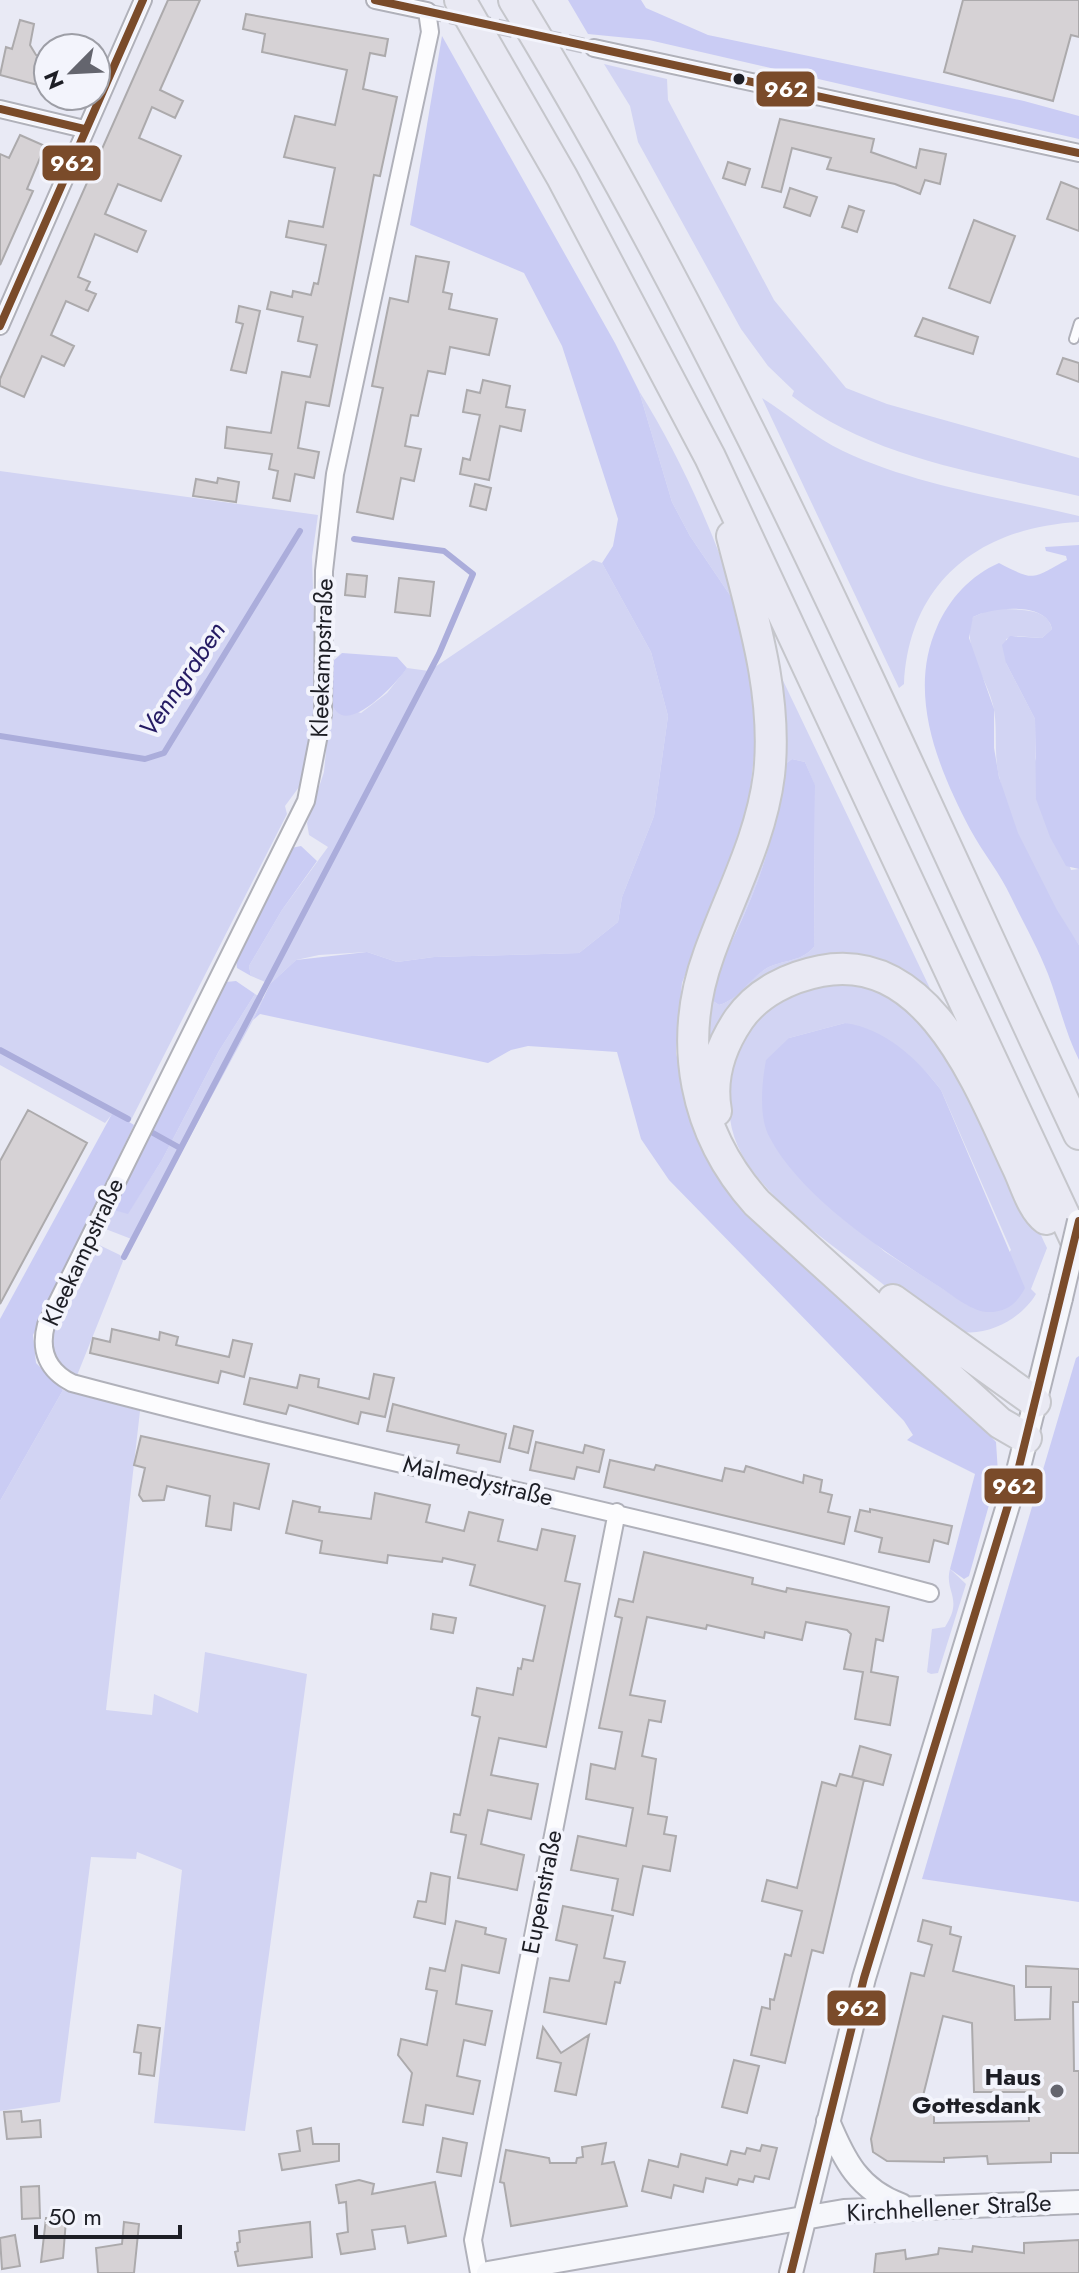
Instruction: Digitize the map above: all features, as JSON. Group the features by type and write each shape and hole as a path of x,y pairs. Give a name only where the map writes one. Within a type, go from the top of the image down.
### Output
{"highway":[{"path":"460,0 562,177 710,457 1077,1234"},
{"path":"514,0 603,153 752,438 1079,1134"},
{"path":"710,457 759,645 769,709 770,747 765,801 710,951 696,1001 694,1064 703,1113 713,1142 730,1170 757,1203 1000,1423 1026,1438"},
{"path":"1035,1402 912,1315 761,1191 727,1143 718,1118 716,1071 728,1038 757,1000 803,975 829,970 855,971 893,983 922,1004 946,1030 977,1081 1042,1217 1077,1234"}],"main road":[{"path":"791,2273 889,1888 1026,1438 1077,1234"},
{"path":"828,2121 842,2154 863,2184 883,2198 910,2208"},
{"name":"Kirchhellener Straße","path":"488,2273 844,2211 1079,2202"}],"street":[{"path":"0,326 143,0"},
{"name":"Kleekampstraße","path":"43,1348 46,1325 306,801 323,714 327,526 346,418 430,32 427,11 375,0"},
{"path":"594,48 1079,153"},
{"path":"0,109 84,129"},
{"name":"Malmedystraße","path":"43,1348 51,1368 72,1383 258,1430 617,1512 930,1593"},
{"name":"Eupenstraße","path":"479,2273 473,2240 617,1512"}],"lane":[{"path":"1074,339 1079,323"}],"shaded area":[{"path":"568,0 641,0 646,8 708,35 1024,101 1079,116 1079,139 649,40 588,34"},
{"path":"442,36 615,343 639,391 672,502 690,536 740,610 753,673 755,747 750,792 740,832 682,983 676,1053 692,1120 996,1442 998,1473 969,1576 964,1579 950,1569 975,1474 907,1440 913,1435 904,1421 669,1180 641,1139 617,1052 528,1046 511,1050 488,1063 260,1014 253,1020 270,984 296,960 367,952 397,962 434,957 579,953 618,922 622,897 654,816 668,716 651,652 602,563 613,546 618,519 562,346 524,273 410,225"},
{"path":"604,64 667,79 668,100 774,300 846,388 887,404 1079,458 1079,496 966,471 892,449 823,417 792,396 794,391 768,366 741,329 638,142 630,106"},
{"path":"639,391 696,498 740,610 690,536 672,502"},
{"path":"762,398 832,445 871,463 960,490 1079,516 1079,522 1044,526 1011,535 982,548 957,566 936,589 920,616 909,648 904,684 899,688"},
{"path":"0,471 318,515 312,557 316,686 312,746 302,783 285,806 287,814 130,1122 113,1113 105,1123 0,1065"},
{"path":"1079,545 1079,869 1066,866 1050,837 1036,799 1035,719 1006,663 1002,645 1010,636 1042,638 1052,629 1048,620 1030,610 1005,609 981,613 973,617 969,638 994,709 994,748 999,777 1018,833 1057,910 1079,945 1079,1060 1040,955 1007,888 970,829 947,781 930,730 925,678 928,652 937,627 948,607 970,581 999,563 1033,576 1067,560 1066,556 1046,551 1045,547"},
{"path":"593,560 602,563 651,652 668,716 654,816 622,897 618,922 579,953 434,957 397,962 367,952 319,955 296,960 270,984 251,976 249,966 282,910 328,847 309,835 307,823 324,772 331,699 333,705 361,713 387,693 407,668 429,671"},
{"path":"994,608 1036,613 1049,621 1052,629 1042,638 1015,636 1006,639 1006,663 1035,719 1035,758 1071,870 1079,869 1079,945 1030,863 1011,817 998,772 993,705 970,639 973,617"},
{"path":"342,653 397,657 407,668 381,697 356,713 345,716 336,711 330,695 333,661"},
{"path":"777,668 937,1003 904,980 874,968 846,962 819,964 793,971 769,984 748,1002 730,1023 717,1047 708,1074 701,1074 699,1047 704,985 752,864 773,792 779,711","holes":["792,759 805,762 815,786 814,947 796,959 764,970 732,999 719,1005 710,999 708,989 758,881 774,828 784,765"]},
{"path":"792,759 805,762 815,785 814,947 796,959 764,970 732,999 719,1005 710,999 710,986 758,879 774,827 784,765"},
{"path":"301,846 317,861 282,910 249,966 251,976 237,968 236,960 291,848"},
{"path":"236,981 255,994 219,1051 162,1160 128,1214 110,1209 226,982"},
{"path":"826,983 880,991 908,1008 934,1034 958,1067 1000,1143 1047,1248 1031,1289 1036,1294 1013,1318 980,1332 958,1331 935,1322 912,1308 793,1214 764,1185 746,1161 736,1142 729,1112 731,1068 737,1049 756,1019 770,1007 805,989","holes":["845,1023 910,1058 941,1090 1011,1250 968,1305 885,1252 820,1196 789,1038"]},
{"path":"255,994 263,999 253,1020 134,1240 103,1228 110,1209 128,1213 162,1160 219,1051"},
{"path":"845,1023 873,1031 899,1047 922,1067 941,1090 1025,1288 1010,1306 993,1312 974,1308 893,1256 822,1202 784,1160 770,1138 762,1110 766,1060 789,1038"},
{"path":"113,1112 134,1125 33,1335 36,1363 63,1390 0,1501 0,1319"},
{"path":"95,1243 120,1255 123,1261 76,1378 55,1359 52,1340 67,1295"},
{"path":"1079,1356 1079,1902 922,1879 1076,1358"},
{"path":"63,1390 140,1411 106,1710 152,1715 154,1694 198,1713 205,1652 307,1674 245,2131 154,2123 182,1870 137,1852 136,1859 91,1857 60,2102 0,2111 0,1501"},
{"path":"950,1569 966,1584 938,1673 931,1674 927,1672 932,1629 945,1627 953,1609"}],"building":[{"path":"168,0 200,0 160,90 183,101 175,118 152,107 139,138 181,156 161,201 118,184 105,214 146,231 137,252 95,234 78,277 90,282 86,290 96,294 88,311 66,301 51,335 74,346 64,366 42,356 24,397 0,386 0,379"},
{"path":"963,0 1079,0 1079,37 1071,35 1053,101 944,72"},
{"path":"246,14 388,39 385,56 370,53 363,89 397,97 380,176 374,175 329,406 306,402 298,448 319,452 314,478 295,474 290,501 273,498 278,471 269,469 272,454 225,448 227,427 271,433 282,372 310,377 317,345 298,341 303,317 267,309 271,292 292,297 293,291 311,295 314,283 318,284 326,245 286,237 289,221 323,227 335,168 284,157 295,116 335,125 347,70 262,52 265,34 243,29"},
{"path":"20,20 34,24 30,45 32,84 0,75 6,47 12,49"},
{"path":"780,119 874,139 871,152 916,168 920,149 946,154 940,184 925,180 920,194 895,184 827,169 831,158 792,148 781,192 762,187"},
{"path":"20,135 45,146 27,189 33,191 0,265 0,154 9,158"},
{"path":"728,162 750,169 745,185 723,178"},
{"path":"1061,182 1079,189 1079,231 1047,219"},
{"path":"790,188 817,197 810,216 784,207"},
{"path":"849,206 864,211 857,232 842,227"},
{"path":"974,220 1015,236 990,303 949,288"},
{"path":"416,256 449,262 443,292 452,294 449,309 497,319 489,355 450,347 445,374 428,371 418,416 411,415 405,446 421,449 414,481 401,478 393,519 357,512 383,388 372,386 390,298 408,302"},
{"path":"239,306 260,311 246,373 231,370 243,324 236,322"},
{"path":"923,318 978,337 973,354 915,336"},
{"path":"1063,358 1079,363 1079,382 1057,374"},
{"path":"483,380 510,386 506,407 525,410 521,431 500,426 489,480 460,474 463,458 470,460 480,415 463,412 467,390 480,393"},
{"path":"218,478 239,482 236,502 193,496 196,479 217,483"},
{"path":"475,484 491,488 486,510 470,506"},
{"path":"347,574 367,576 365,597 345,595"},
{"path":"399,578 434,582 430,616 395,612"},
{"path":"28,1110 87,1143 0,1304 0,1161"},
{"path":"112,1329 159,1340 160,1332 178,1337 176,1345 229,1357 233,1340 252,1344 244,1377 221,1371 218,1383 90,1353 93,1338 110,1342"},
{"path":"374,1374 394,1378 385,1417 361,1412 358,1424 289,1405 286,1414 244,1404 250,1378 297,1388 300,1375 319,1379 318,1387 369,1399"},
{"path":"393,1404 506,1434 500,1462 457,1453 459,1445 387,1431"},
{"path":"514,1426 533,1431 528,1453 509,1448"},
{"path":"141,1436 269,1464 259,1509 234,1503 231,1530 206,1526 210,1496 167,1486 164,1500 143,1501 139,1495 145,1468 134,1465"},
{"path":"536,1442 583,1453 585,1445 604,1450 599,1472 577,1467 574,1479 530,1470"},
{"path":"610,1460 654,1470 656,1465 722,1481 725,1468 744,1472 746,1466 803,1483 804,1475 822,1480 820,1492 832,1495 828,1512 850,1517 844,1544 604,1487"},
{"path":"375,1493 430,1505 426,1522 464,1531 469,1512 503,1520 498,1541 537,1550 542,1529 575,1536 565,1581 580,1584 546,1747 499,1738 491,1775 538,1784 531,1819 488,1810 481,1844 524,1855 517,1890 458,1878 466,1835 451,1832 454,1814 460,1815 480,1717 472,1715 477,1688 513,1695 518,1668 521,1669 523,1659 533,1661 545,1606 470,1585 475,1565 443,1558 442,1562 388,1555 387,1563 320,1553 322,1541 286,1533 293,1501 320,1507 319,1512 371,1519"},
{"path":"870,1509 952,1526 948,1544 934,1540 929,1562 879,1552 882,1538 855,1531 860,1510 870,1512"},
{"path":"644,1552 753,1578 752,1584 786,1592 787,1588 889,1607 883,1641 876,1639 871,1672 898,1677 890,1725 855,1719 863,1672 844,1669 851,1634 847,1630 806,1622 802,1640 765,1632 764,1638 707,1625 706,1629 647,1617 630,1695 665,1701 661,1722 649,1720 642,1756 656,1759 648,1814 667,1817 664,1834 676,1836 670,1871 643,1866 633,1915 612,1910 618,1879 571,1870 578,1836 626,1846 633,1808 586,1799 591,1764 615,1769 622,1732 599,1728 622,1618 615,1616 619,1599 633,1602"},
{"path":"433,1614 456,1618 453,1633 431,1629"},
{"path":"860,1746 891,1755 883,1785 852,1777"},
{"path":"840,1774 864,1780 823,1953 812,1950 785,2063 751,2055 762,2007 770,2009 770,1999 774,2000 785,1954 791,1956 802,1911 762,1901 767,1880 797,1888 822,1782 836,1786"},
{"path":"431,1873 450,1877 445,1924 414,1917 418,1901 426,1902"},
{"path":"563,1906 613,1916 604,1958 625,1962 620,1983 615,1982 606,2024 544,2012 550,1978 569,1981 577,1945 556,1940"},
{"path":"923,1920 951,1927 950,1934 961,1937 953,1971 1014,1986 1015,2020 1050,2019 1051,1987 1026,1987 1026,1966 1079,1969 1079,2002 1073,2002 1074,2071 1079,2071 1079,2153 1051,2153 1051,2162 988,2164 987,2156 944,2158 944,2162 887,2161 873,2152 871,2139 911,1973 924,1976 932,1945 918,1941","holes":["943,2016 972,2023 974,2092 1028,2092 1029,2121 934,2123 934,2114 919,2112"]},
{"path":"456,1921 486,1928 485,1934 506,1939 499,1973 462,1965 456,2004 492,2011 485,2045 464,2040 457,2076 480,2081 473,2114 426,2105 423,2125 403,2122 412,2073 398,2055 401,2039 427,2045 437,1991 426,1989 430,1968 445,1971"},
{"path":"138,2025 160,2028 154,2076 139,2074 141,2053 134,2052"},
{"path":"543,2027 561,2053 589,2035 576,2095 555,2091 561,2063 537,2058"},
{"path":"734,2060 759,2066 747,2113 722,2107"},
{"path":"21,2111 22,2122 40,2120 41,2137 7,2139 4,2112"},
{"path":"311,2128 313,2144 339,2144 339,2161 282,2170 279,2154 300,2151 297,2131"},
{"path":"443,2138 467,2143 461,2176 437,2172"},
{"path":"606,2143 602,2164 614,2162 627,2206 511,2226 504,2183 500,2182 506,2150 549,2158 550,2163 576,2163 577,2158 583,2157 582,2147"},
{"path":"762,2145 777,2148 769,2179 755,2176 753,2182 739,2179 737,2185 706,2178 703,2192 674,2185 671,2198 642,2191 649,2160 678,2167 681,2154 727,2165 731,2151 745,2154 747,2148 760,2151"},
{"path":"359,2180 374,2184 372,2194 435,2182 446,2236 408,2243 405,2226 372,2230 375,2249 341,2254 337,2234 348,2232 346,2202 339,2203 336,2185"},
{"path":"39,2186 40,2218 22,2219 21,2187"},
{"path":"46,2218 66,2220 63,2258 41,2262"},
{"path":"124,2222 139,2224 134,2273 98,2273 96,2248 122,2244"},
{"path":"310,2222 312,2257 238,2266 235,2252 240,2242 239,2231"},
{"path":"15,2235 20,2266 2,2269 0,2238"},
{"path":"1079,2240 1079,2273 874,2273 876,2254 905,2250 906,2259 938,2254 939,2248 972,2252 973,2246 1024,2253 1024,2243"}],"waterway":[{"name":"Venngraben","path":"0,736 145,759 164,753 300,531"},
{"path":"124,1257 439,654 473,574 444,551 354,539"},
{"path":"0,1050 128,1119"},
{"path":"153,1133 180,1148"}],"tunnel":[{"path":"427,11 594,48"}],"transit line":[{"name":"962","path":"0,326 143,0"},
{"name":"962","path":"375,0 1079,153"},
{"name":"962","path":"0,109 84,129"},
{"name":"962","path":"791,2273 864,1978 1016,1479 1079,1221"}],"place":[{"name":"Haus Gottesdank","path":"1057,2091"}]}
